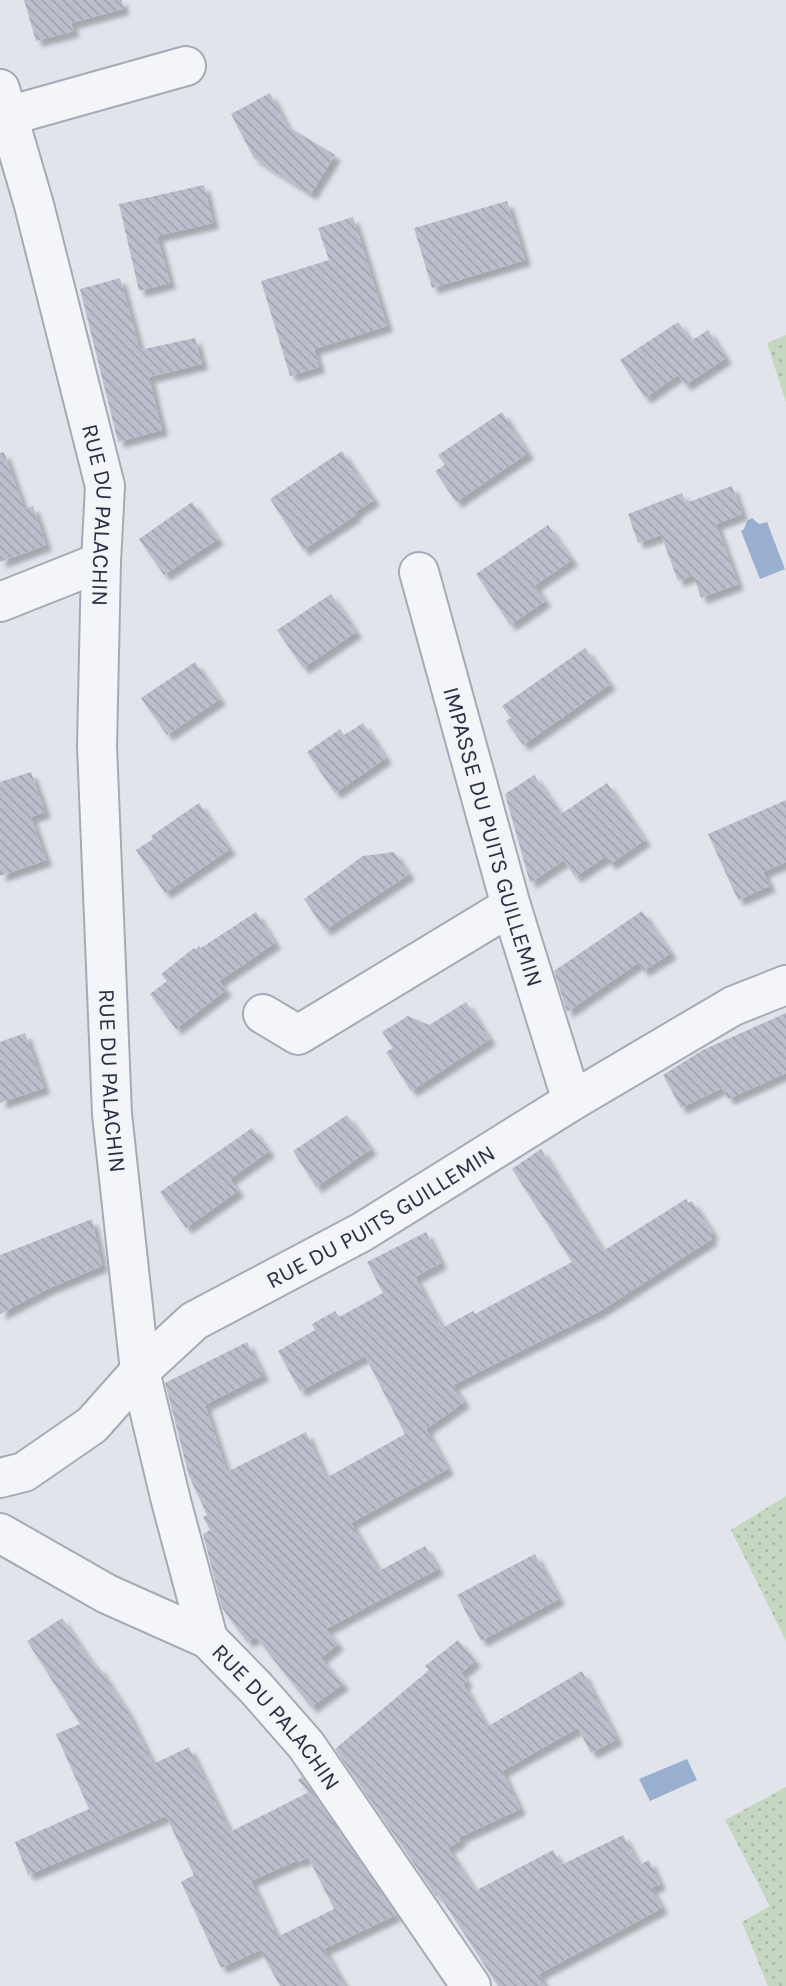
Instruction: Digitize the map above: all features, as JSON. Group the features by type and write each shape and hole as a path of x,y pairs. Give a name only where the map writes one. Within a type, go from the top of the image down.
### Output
{"street":[{"path":"4,103 186,66"},
{"name":"RUE DU PALACHIN","path":"4,103 34,205 105,486 97,746 112,1114 141,1371 171,1501 208,1639 306,1745 471,1986"},
{"path":"0,602 101,562"},
{"name":"IMPASSE DU PUITS GUILLEMIN","path":"419,572 511,906 572,1101"},
{"path":"263,1014 298,1035 511,906"},
{"name":"RUE DU PUITS GUILLEMIN","path":"0,1478 24,1472 92,1425 141,1371 194,1321 362,1232 572,1101 733,1006 786,985"},
{"path":"0,1533 107,1594 208,1639"}],"green space":[{"path":"786,335 786,402 767,343"},
{"path":"786,1496 786,1641 731,1530"},
{"path":"786,1787 786,1986 768,1986 742,1922 770,1906 725,1820"}],"water":[{"path":"752,518 759,524 767,522 785,569 760,579 741,531"},
{"path":"687,1759 697,1780 650,1801 639,1779"}],"building":[{"path":"24,0 122,0 123,9 71,23 74,31 36,41"},
{"path":"270,93 287,126 335,155 311,194 254,158 231,114"},
{"path":"204,185 213,223 157,236 170,283 139,291 119,204"},
{"path":"507,201 525,260 432,288 414,228"},
{"path":"353,217 387,326 314,349 319,367 290,376 261,281 329,260 318,228"},
{"path":"120,278 140,350 195,338 202,364 149,377 162,430 118,442 80,289"},
{"path":"678,322 691,341 708,330 726,358 685,385 678,375 645,398 620,360"},
{"path":"502,412 528,453 456,502 435,471 445,465 438,455"},
{"path":"342,451 374,500 303,550 270,499"},
{"path":"4,452 24,509 33,506 46,545 0,562 0,453"},
{"path":"732,486 742,514 716,524 738,584 701,598 693,575 678,581 661,535 638,543 628,514 682,493 686,503"},
{"path":"192,502 218,539 164,575 139,539"},
{"path":"548,525 572,560 535,585 545,601 510,625 476,574"},
{"path":"331,594 356,632 303,668 277,630"},
{"path":"585,648 610,684 523,745 506,721 511,718 502,706"},
{"path":"195,662 220,699 167,735 141,698"},
{"path":"363,723 386,758 335,793 307,752 340,729 344,735"},
{"path":"31,772 45,812 31,817 46,860 0,876 0,782"},
{"path":"534,775 561,814 607,783 645,840 610,864 605,857 575,877 564,860 530,883 505,794"},
{"path":"786,800 786,862 763,872 770,886 738,900 708,834"},
{"path":"199,803 230,849 165,893 136,850 153,839 151,836"},
{"path":"394,852 409,874 325,930 304,899 363,856"},
{"path":"642,911 671,953 643,971 638,963 567,1012 554,971"},
{"path":"256,912 275,943 219,981 226,990 176,1029 150,994 167,981 161,974 194,948 201,948"},
{"path":"466,1002 490,1039 411,1091 386,1052 393,1048 382,1032 408,1016 429,1025"},
{"path":"786,1013 786,1073 728,1099 722,1088 681,1108 663,1075 703,1050"},
{"path":"25,1033 44,1088 0,1103 0,1042"},
{"path":"347,1115 371,1149 316,1187 293,1151"},
{"path":"252,1128 269,1151 230,1179 238,1191 186,1228 160,1192"},
{"path":"541,1149 603,1251 686,1199 688,1203 692,1201 713,1233 709,1235 712,1239 600,1311 453,1385 464,1402 426,1429 448,1469 351,1523 379,1571 425,1546 438,1569 326,1629 338,1644 321,1658 343,1684 311,1707 256,1637 247,1642 222,1608 203,1534 210,1530 203,1517 207,1515 189,1476 165,1383 247,1342 263,1375 205,1405 227,1472 306,1432 326,1478 405,1434 365,1356 300,1391 278,1351 315,1330 312,1324 335,1311 339,1317 383,1293 367,1262 426,1232 441,1263 415,1277 442,1328 473,1311 475,1314 572,1262 512,1169"},
{"path":"92,1219 102,1266 47,1289 0,1314 0,1255"},
{"path":"535,1554 559,1599 481,1641 457,1595"},
{"path":"62,1618 127,1711 153,1764 189,1747 230,1832 309,1792 298,1780 302,1777 396,1915 324,1949 345,1986 280,1986 260,1950 221,1968 181,1882 194,1875 166,1816 28,1875 15,1842 89,1809 56,1734 80,1724 27,1641","holes":["308,1857 334,1909 277,1937 251,1881"]},
{"path":"458,1640 475,1661 461,1673 467,1681 463,1684 487,1727 582,1671 617,1739 591,1753 578,1728 502,1771 520,1809 458,1838 460,1841 448,1848 475,1891 553,1850 561,1865 623,1835 639,1865 649,1860 660,1884 651,1888 662,1908 539,1974 545,1986 498,1986 439,1895 436,1896 335,1749 429,1670 425,1666"}]}
